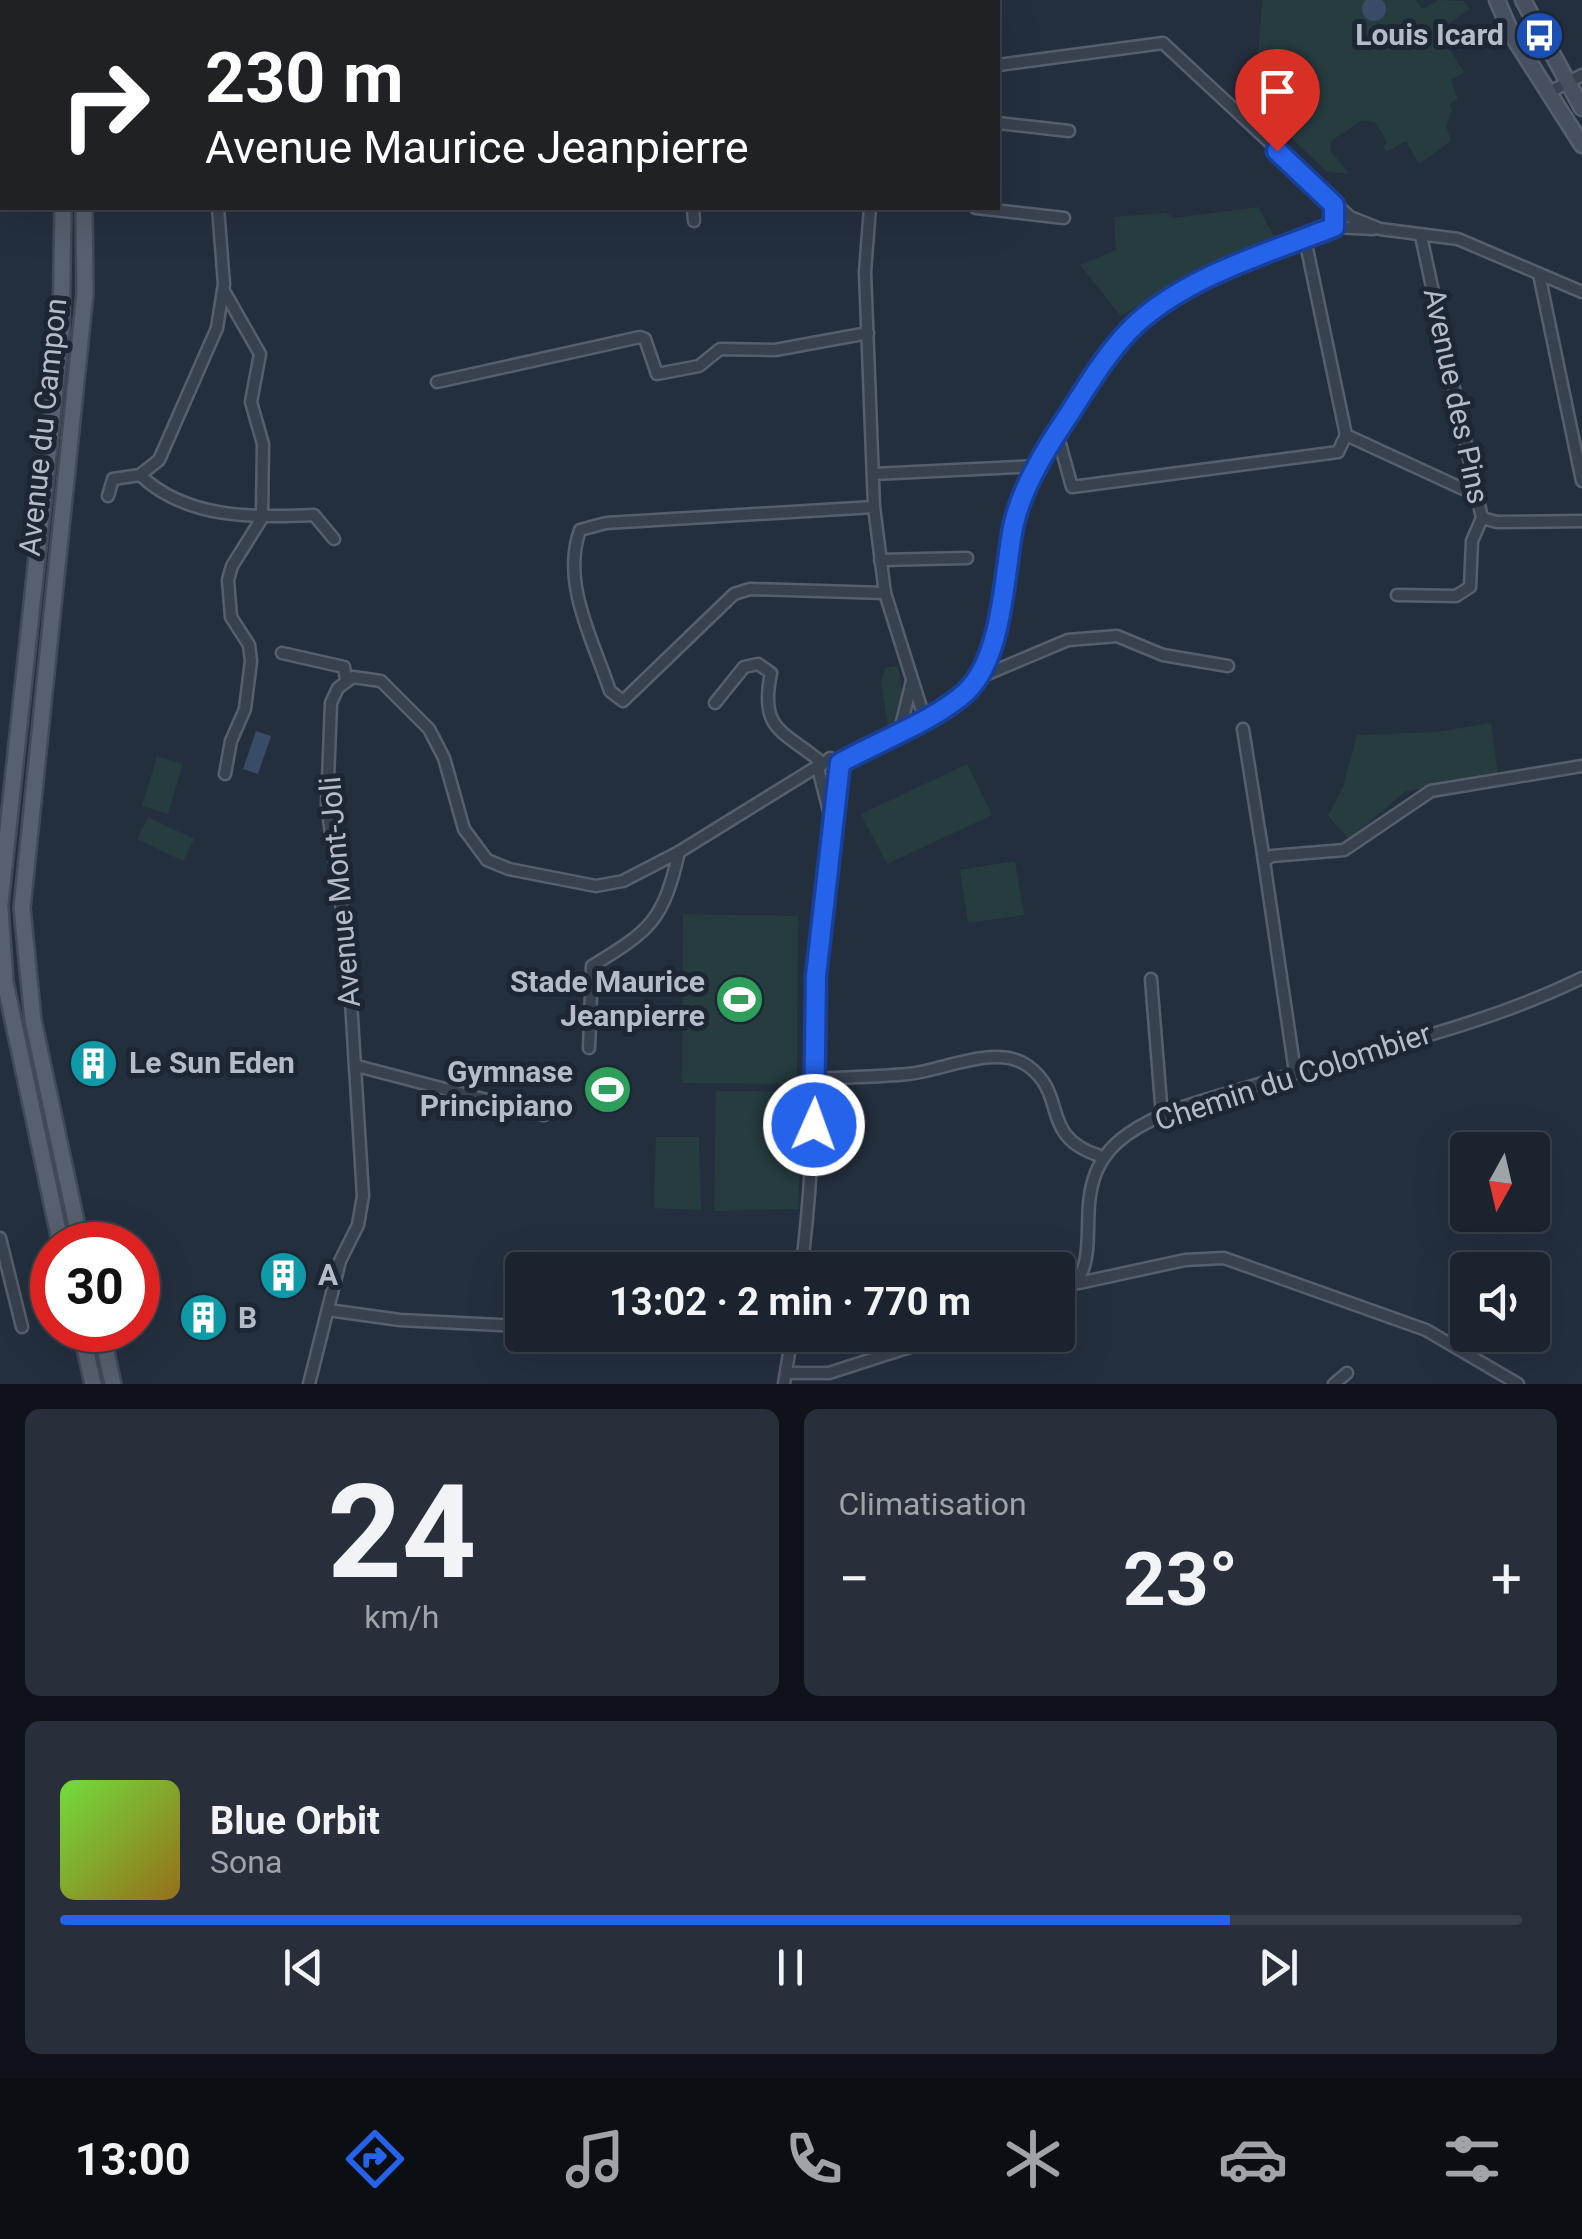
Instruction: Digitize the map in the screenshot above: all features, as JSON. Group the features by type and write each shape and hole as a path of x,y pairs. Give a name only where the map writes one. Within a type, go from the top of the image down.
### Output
{"main road":[{"path":"1497,0 1504,21 1582,146"},
{"path":"1523,0 1582,108"},
{"path":"1536,74 1555,63"},
{"name":"Avenue du Campon","path":"56,1222 8,1000 0,906 61,332 63,210"},
{"name":"Avenue du Campon","path":"76,1222 33,1020 22,908 85,293 84,210"},
{"path":"85,1352 92,1384"},
{"path":"106,1352 113,1384"}],"street":[{"path":"1000,66 1163,43 1334,205 1380,229"},
{"path":"1548,92 1582,76"},
{"path":"1000,123 1069,132"},
{"path":"1334,205 1334,227"},
{"path":"108,496 112,479 140,474 153,467 167,446 217,328 224,291 218,210"},
{"path":"692,210 694,221"},
{"path":"870,210 865,272 874,507 885,593 924,717"},
{"path":"994,210 1064,218"},
{"path":"840,763 966,692 978,678 998,621 1012,530 1039,466 1057,433 1134,326 1168,299 1246,260 1334,227 1458,240 1582,292"},
{"name":"Avenue des Pins","path":"1421,236 1482,518 1497,522 1582,520"},
{"path":"1057,433 1072,487 1338,452 1346,435 1305,239"},
{"path":"1539,274 1582,481"},
{"path":"224,291 260,354 251,402 260,423 262,518 229,573 231,617 251,653 244,709 231,740 225,774"},
{"path":"437,382 640,336 645,339 657,374 698,366 720,350 739,346 775,350 868,333"},
{"path":"1346,435 1474,494"},
{"path":"872,474 1039,466"},
{"path":"140,474 157,492 195,508 262,518 314,515 334,539"},
{"path":"874,507 606,523 580,530 570,556 573,582 610,691 624,701 734,594 750,589 885,593"},
{"path":"1397,595 1456,596 1470,587 1472,541 1482,518"},
{"path":"880,560 967,558"},
{"path":"978,678 1068,640 1117,636 1163,654 1228,666"},
{"path":"282,652 344,666 346,680 364,676 381,680 429,729 444,758 464,829 475,847 496,864 606,887 679,852 820,769 830,758 840,763"},
{"path":"715,703 744,666 758,664 771,673 767,692 770,721 778,733 820,769 828,782 839,778"},
{"name":"Avenue Mont-Joli","path":"309,1384 344,1251 362,1208 364,1152 357,1066 326,785 332,703 346,680"},
{"path":"900,730 912,680"},
{"path":"1244,729 1295,1072"},
{"path":"803,1252 813,1163 814,1002 840,763"},
{"path":"1264,862 1272,856 1344,850 1432,792 1582,766"},
{"path":"820,769 831,818"},
{"path":"589,1048 592,966 643,935 668,898 679,852"},
{"name":"Chemin du Colombier","path":"1100,1156 1130,1132 1162,1116 1295,1072 1496,1014 1582,978"},
{"path":"1151,979 1162,1116"},
{"path":"816,1079 912,1074 1006,1058 1028,1066 1051,1096 1058,1130 1080,1150 1100,1156 1088,1198 1086,1271 1075,1284"},
{"path":"357,1066 544,1115"},
{"path":"0,1238 22,1326"},
{"path":"1078,1282 1185,1260 1224,1258 1426,1330 1518,1384"},
{"path":"328,1310 400,1320 505,1325"},
{"path":"789,1352 785,1379 829,1373 894,1352"},
{"path":"1334,1384 1347,1372"}],"green space":[{"path":"1262,0 1416,0 1422,9 1439,0 1464,1 1470,9 1446,25 1448,30 1441,34 1464,73 1451,80 1458,99 1449,104 1452,110 1446,126 1451,141 1419,164 1406,141 1386,152 1383,146 1387,143 1376,123 1362,120 1331,141 1330,150 1349,174 1326,171 1255,103"},
{"path":"1258,207 1278,244 1168,288 1121,316 1080,265 1116,250 1114,217 1165,213 1175,218"},
{"path":"897,666 901,699 894,722 888,728 881,682 885,668"},
{"path":"1491,723 1498,775 1406,791 1349,839 1328,816 1343,787 1357,735 1436,732"},
{"path":"157,756 183,764 168,814 142,806"},
{"path":"967,764 992,815 887,864 861,814"},
{"path":"148,817 194,839 183,861 137,839"},
{"path":"1015,861 1024,915 968,923 960,870"},
{"name":"Stade Maurice Jeanpierre","path":"683,914 798,916 797,1084 682,1083"},
{"path":"716,1091 803,1092 798,1209 714,1211"},
{"path":"656,1137 699,1137 701,1210 654,1208"}],"water":[{"path":"1369,-1 1379,-1 1385,5 1385,13 1378,20 1370,20 1363,13 1363,5"},
{"path":"256,731 271,736 258,774 243,769"}],"place":[{"name":"Louis Icard","path":"1539,35"},
{"name":"Stade Maurice Jeanpierre","path":"740,999"},
{"name":"Le Sun Eden","path":"94,1063"},
{"name":"Gymnase Principiano","path":"608,1089"},
{"name":"A","path":"283,1275"},
{"name":"B","path":"203,1318"}],"route":[{"path":"814,1125 814,1002 825,866 840,763 954,701 978,678 998,621 1012,530 1024,497 1057,433 1134,326 1168,299 1246,260 1334,227 1334,205 1277,151"}]}
